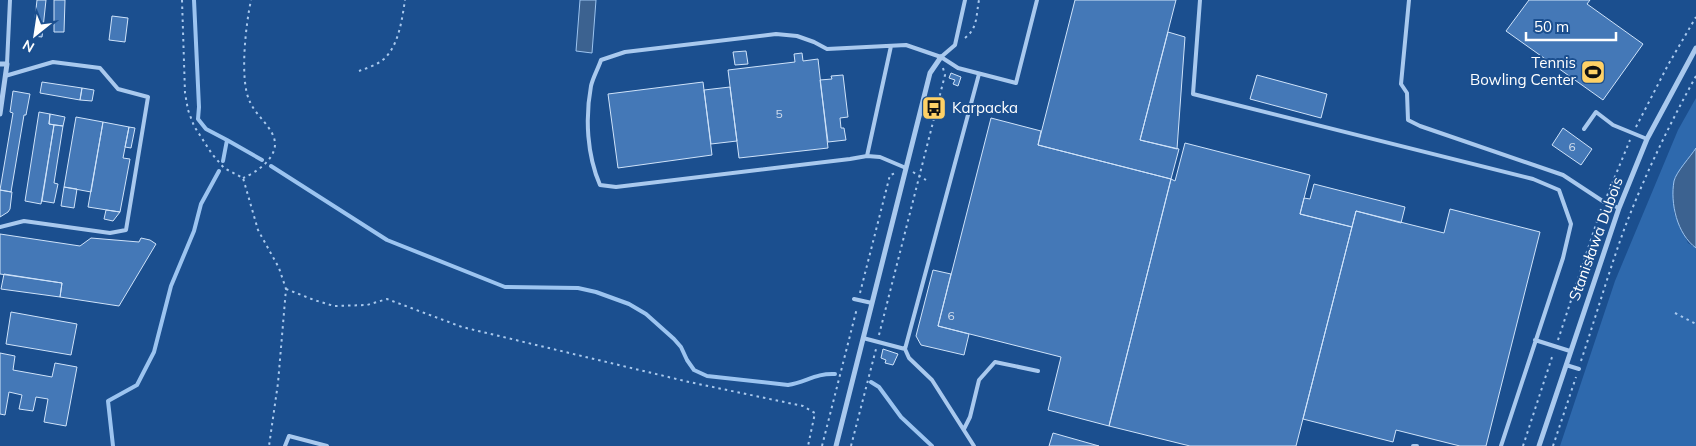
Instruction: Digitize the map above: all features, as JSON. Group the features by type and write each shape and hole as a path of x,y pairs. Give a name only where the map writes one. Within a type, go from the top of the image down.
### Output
{"street":[{"name":"Stanisława Dubois","path":"1539,446 1619,208 1647,139 1696,48"},
{"path":"836,446 930,73 941,57"},
{"path":"0,64 7,64 0,114"}],"lane":[{"path":"7,64 10,0"},
{"path":"941,57 955,45 965,0"},
{"path":"906,168 880,157 867,156 616,186 600,185 594,172 588,120 592,84 601,60 626,52 776,34 797,36 827,49 906,45 941,57 958,68 1016,83 1037,0"},
{"path":"1200,0 1193,94 1533,179 1559,190 1571,224 1563,258 1501,446"},
{"path":"1408,0 1401,84 1407,93 1408,120 1420,126 1563,175 1604,202 1619,208"},
{"path":"867,156 891,46"},
{"path":"0,227 24,221 110,232 126,230 148,97 118,89 100,68 54,62 5,76"},
{"path":"974,446 932,380 908,358 904,349 979,74"},
{"path":"1584,130 1596,112 1613,125 1647,139"},
{"path":"854,299 872,303"},
{"path":"863,338 904,349"},
{"path":"1535,340 1570,352"},
{"path":"964,429 970,417 979,380 995,362 1038,371"},
{"path":"1566,365 1579,369"},
{"path":"286,446 289,436 327,446"}],"path":[{"path":"182,0 185,92 188,110 194,126 212,154 224,168 242,178 258,230 279,268 286,288 278,382 269,446"},
{"path":"242,178 255,173 268,161 276,146 274,137 249,102 244,73 245,37 251,0"},
{"path":"359,71 384,59 394,46 402,22 405,0"},
{"path":"973,32 978,0"},
{"path":"1523,446 1604,202 1633,133 1696,17"},
{"path":"851,446 945,75 941,57"},
{"path":"1553,446 1637,196 1673,117 1696,76"},
{"path":"906,168 926,180"},
{"path":"286,288 334,306 367,304 387,299 462,327 690,382 803,406 815,412 808,446"},
{"path":"1675,312 1696,324"}],"shaded area":[{"path":"580,0 596,0 592,53 576,51"},
{"path":"1696,98 1696,148 1674,179 1674,213 1688,243 1696,248 1696,446 1560,446 1615,281 1678,130"},
{"path":"1696,148 1696,248 1684,235 1676,217 1673,190 1674,181 1678,173"}],"building":[{"path":"37,0 46,0 42,37 33,36"},
{"path":"54,0 65,0 64,32 54,32"},
{"path":"1075,0 1176,0 1140,140 1179,149 1171,179 1038,145"},
{"name":"Tennis Bowling Center","path":"1529,0 1590,0 1587,4 1643,44 1603,100 1506,31"},
{"path":"112,16 128,18 125,42 109,40"},
{"path":"1168,32 1185,37 1177,149 1140,140"},
{"path":"746,51 748,64 735,65 733,52"},
{"path":"802,53 803,61 818,59 828,148 739,158 728,70 795,62 794,54"},
{"path":"951,73 961,77 958,86 953,84 955,80 949,78"},
{"path":"843,75 848,117 840,118 841,128 844,128 846,140 828,142 820,80 832,79 831,76"},
{"path":"1257,75 1327,94 1321,118 1250,99"},
{"path":"42,82 82,88 80,100 40,93"},
{"path":"703,82 712,155 618,168 608,94"},
{"path":"730,87 737,141 711,144 704,90"},
{"path":"82,88 94,90 92,101 80,100"},
{"path":"13,91 30,94 26,115 24,115 11,192 0,190 13,113 10,112"},
{"path":"39,112 50,114 49,124 54,125 41,204 25,201"},
{"path":"50,114 65,117 63,126 49,124"},
{"path":"76,117 103,122 91,192 64,187"},
{"path":"991,118 1041,131 1038,145 1171,179 1109,426 1048,410 1061,357 938,326"},
{"path":"103,122 129,127 123,158 130,159 120,212 88,207"},
{"path":"54,125 63,126 54,183 58,184 54,203 42,201"},
{"path":"129,127 135,128 131,148 125,147"},
{"path":"1563,128 1592,149 1581,165 1552,145"},
{"path":"1185,143 1310,175 1300,214 1352,227 1296,446 1190,446 1109,426 1171,179 1175,181"},
{"path":"1314,184 1405,207 1401,223 1356,211 1352,227 1300,214 1304,198 1310,199"},
{"path":"64,187 77,189 74,208 61,206"},
{"path":"0,190 12,192 10,209 0,217"},
{"path":"1450,209 1540,232 1486,446 1460,446 1396,430 1393,442 1303,419 1356,211 1444,233"},
{"path":"106,210 120,212 113,221 104,219"},
{"path":"0,234 80,246 91,238 139,242 141,238 156,244 119,306 60,297 62,283 0,274"},
{"path":"933,270 951,274 938,326 969,334 964,355 921,345 916,336"},
{"path":"4,274 62,283 60,297 1,289"},
{"path":"11,312 77,324 71,355 6,344"},
{"path":"883,349 898,354 893,365 885,363 886,360 881,358"},
{"path":"0,353 15,356 13,370 52,377 55,363 77,367 66,426 44,422 48,399 36,397 33,411 19,409 22,395 9,392 5,415 0,414"},
{"path":"1053,433 1099,446 1049,446"}],"waterway":[{"path":"194,0 198,119 206,129 227,140 223,161"},
{"path":"227,140 262,160"},
{"path":"271,166 387,240 505,287 578,288 596,292 629,304 646,314 674,339 681,347 694,370 707,376 788,385 817,376 835,374"},
{"path":"113,446 108,401 137,385 154,352 171,286 194,231 201,204 219,171"},
{"path":"871,382 879,387 901,417 932,446"}],"place":[{"name":"Tennis Bowling Center","path":"1593,72"},
{"name":"Karpacka","path":"934,108"}]}
